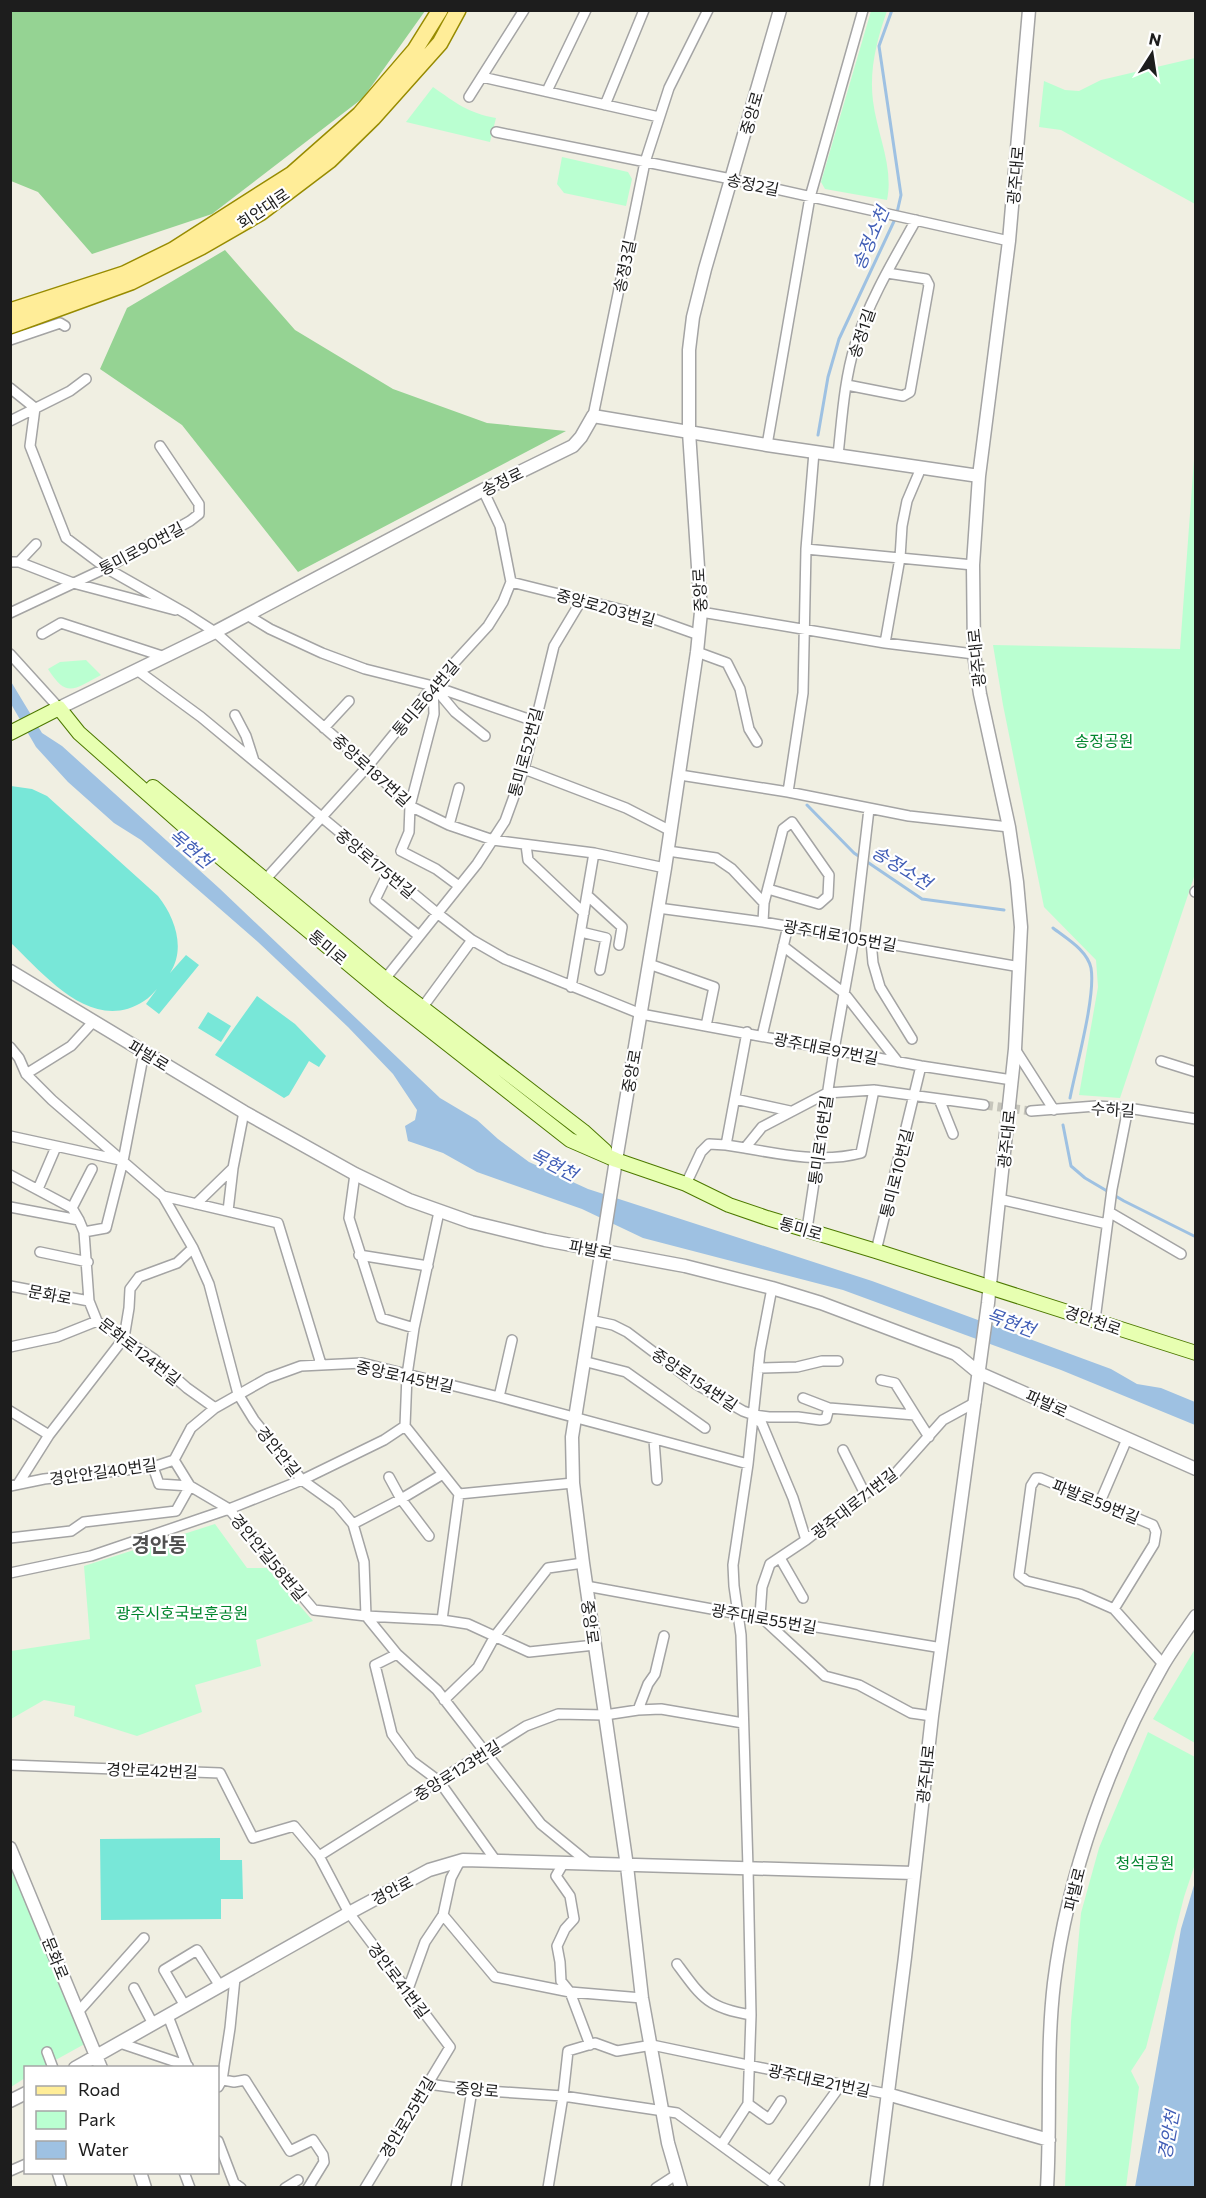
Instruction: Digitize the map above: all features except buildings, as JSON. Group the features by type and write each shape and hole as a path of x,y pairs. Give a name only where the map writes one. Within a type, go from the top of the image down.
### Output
{"main road":[{"name":"회안대로","path":"10,311 124,274 173,249 292,174 360,114 415,50 440,10"},
{"name":"회안대로","path":"10,326 131,282 201,247 260,213 330,160 373,118 440,43 458,10"},
{"path":"10,733 55,710"},
{"name":"통미로","path":"55,710 385,979 583,1131 616,1160"},
{"name":"통미로","path":"55,710 202,842 393,1001 570,1140 616,1160 686,1184 729,1205 990,1287"},
{"name":"경안천로","path":"990,1287 1196,1353"}],"street":[{"path":"469,97 524,10"},
{"path":"547,91 586,10"},
{"path":"605,105 644,10"},
{"name":"송정3길","path":"593,416 645,162 676,71 708,10"},
{"name":"중앙로","path":"681,2187 676,2175 662,2111 642,1998 627,1866 583,1563 573,1483 572,1455 574,1418 668,851 698,652 701,612 689,432 689,350 693,317 780,10"},
{"path":"767,445 810,196 863,10"},
{"name":"광주대로","path":"876,2187 932,1716 976,1402 1015,1049 1021,927 1008,827 987,736 974,654 973,565 979,476 1009,242 1029,10"},
{"path":"482,77 659,117"},
{"name":"송정2길","path":"496,132 731,179 1009,242"},
{"name":"송정1길","path":"838,455 847,385 855,347 862,326 887,273 916,220"},
{"path":"847,385 903,396 909,392 929,285 926,279 887,273"},
{"path":"10,339 60,323 65,326"},
{"path":"10,421 70,391 86,379"},
{"path":"10,388 35,408"},
{"path":"35,408 30,446 66,538 106,568 188,614"},
{"path":"593,416 767,445 979,476"},
{"name":"송정로","path":"55,710 215,632 483,490 573,446 593,416"},
{"name":"통미로90번길","path":"10,614 106,568 199,514 199,504 160,446"},
{"path":"788,792 803,693 806,549 814,452"},
{"path":"885,643 900,558 902,526 907,501 921,468"},
{"path":"483,490 500,526 511,582"},
{"path":"36,544 15,562 73,583 188,614"},
{"path":"806,549 973,565"},
{"name":"중앙로203번길","path":"511,582 643,615 699,635"},
{"name":"통미로64번길","path":"264,881 368,766 433,686 488,626 503,602 511,582"},
{"name":"통미로52번길","path":"385,979 459,886 505,821 524,769 554,646 580,601"},
{"path":"701,612 885,643 974,654"},
{"name":"중앙로187번길","path":"188,614 215,632 368,766 410,806 449,825 493,840 594,853 665,868"},
{"path":"247,615 270,629 322,653 365,669 433,686 534,721"},
{"path":"42,634 62,623 165,657"},
{"path":"698,652 727,663 740,689 749,729 757,742"},
{"name":"통미로","path":"10,654 55,710"},
{"name":"중앙로175번길","path":"137,670 201,717 472,940 505,959 641,1014"},
{"path":"433,686 455,712 485,736"},
{"path":"433,686 434,714 410,806 409,832 401,851 436,869 459,886"},
{"path":"324,728 349,701"},
{"path":"235,715 246,736 254,761"},
{"path":"524,769 626,808 671,831"},
{"path":"680,775 788,792 909,816 1008,827"},
{"path":"449,825 459,788"},
{"name":"통미로16번길","path":"807,1229 827,1093 854,938 869,808"},
{"path":"762,922 764,903 783,829 792,822 829,875 828,896 819,904 768,889"},
{"path":"526,845 528,860 584,913"},
{"path":"668,851 716,858 732,869 764,903"},
{"path":"571,987 594,853"},
{"path":"388,873 375,900 419,936"},
{"path":"587,895 622,927 619,945"},
{"name":"광주대로105번길","path":"658,908 788,926 1020,967"},
{"path":"762,1036 788,926"},
{"path":"581,932 606,938 600,970"},
{"path":"422,1008 472,940"},
{"path":"871,940 873,963 880,987 912,1039"},
{"path":"783,946 844,993 898,1062"},
{"path":"649,964 714,987 706,1026"},
{"name":"파발로","path":"10,971 244,1112 355,1174 409,1200 440,1212 545,1240 685,1266 821,1303 956,1354 980,1368 1127,1439 1196,1469"},
{"name":"광주대로97번길","path":"641,1014 898,1062 1012,1080"},
{"path":"26,1074 71,1046 93,1022"},
{"path":"726,1145 747,1032"},
{"name":"경안안길","path":"10,1047 19,1058 26,1074 52,1100 163,1196 193,1248 209,1284 238,1394 254,1420 303,1480 337,1504 353,1524 364,1562 366,1616"},
{"path":"1015,1049 1054,1110"},
{"path":"84,1232 106,1228 123,1161 144,1052"},
{"path":"1161,1061 1196,1072"},
{"name":"통미로10번길","path":"876,1251 921,1066"},
{"path":"686,1184 701,1152 709,1144 784,1155 817,1157 843,1158 861,1153 874,1090"},
{"path":"746,1148 762,1127 827,1093 874,1090 984,1105"},
{"path":"735,1099 790,1111"},
{"path":"939,1099 953,1134"},
{"name":"수하길","path":"1031,1110 1096,1106 1128,1108 1196,1119"},
{"path":"1095,1320 1112,1190 1128,1108"},
{"path":"228,1211 233,1168 244,1112"},
{"path":"10,1136 123,1161"},
{"path":"38,1189 56,1147"},
{"path":"196,1204 233,1168"},
{"path":"10,1175 72,1208 92,1169"},
{"path":"355,1174 349,1218 381,1318 414,1328"},
{"path":"163,1196 278,1223 321,1364"},
{"path":"999,1199 1107,1224"},
{"path":"10,1207 79,1220"},
{"name":"문화로124번길","path":"72,1208 84,1232 89,1301 97,1321 154,1359 187,1388 215,1408"},
{"path":"440,1212 414,1328 407,1375 405,1426 459,1494 442,1620"},
{"path":"1109,1212 1181,1254"},
{"path":"14,1485 49,1435 124,1338 130,1288 139,1277 177,1263 193,1248"},
{"path":"40,1252 87,1262"},
{"path":"359,1255 428,1266"},
{"name":"문화로","path":"10,1286 89,1301"},
{"path":"750,2066 748,1868 741,1635 733,1565 748,1464 758,1368 772,1288"},
{"name":"중앙로154번길","path":"590,1320 613,1325 627,1332 696,1384 754,1415 820,1420 825,1419 829,1408 915,1415"},
{"path":"10,1347 57,1337 97,1321"},
{"path":"499,1397 512,1340"},
{"path":"583,1361 626,1372 705,1428"},
{"path":"758,1368 797,1367 822,1361 838,1361"},
{"name":"중앙로145번길","path":"238,1394 268,1378 301,1366 362,1363 748,1464"},
{"path":"881,1380 895,1383 929,1437"},
{"name":"경안안길40번길","path":"14,1485 44,1479 153,1467 174,1460 191,1428 215,1408 238,1394"},
{"path":"803,1398 829,1408"},
{"name":"광주대로71번길","path":"760,1616 762,1587 766,1569 770,1564 894,1475 943,1420 976,1402"},
{"path":"10,1411 49,1435"},
{"path":"754,1415 762,1424 793,1498 806,1539"},
{"path":"10,1573 91,1556 229,1509 303,1480 384,1440 405,1426"},
{"path":"1100,1502 1127,1439"},
{"path":"654,1440 657,1479"},
{"path":"843,1450 865,1494"},
{"path":"10,1538 71,1530 84,1522 176,1512 190,1486 174,1460"},
{"name":"경안안길58번길","path":"153,1467 159,1484 190,1486 229,1509 314,1610 468,1624 529,1652 595,1645"},
{"path":"353,1524 443,1474"},
{"path":"389,1476 401,1499 429,1536"},
{"name":"파발로59번길","path":"1114,1609 1154,1544 1156,1532 1152,1525 1040,1478 1033,1481 1019,1575 1027,1581 1080,1594 1114,1609 1163,1664"},
{"path":"459,1494 573,1483"},
{"path":"780,1558 803,1598"},
{"path":"444,1700 478,1667 495,1636 548,1568 583,1563"},
{"name":"광주대로55번길","path":"586,1586 942,1648"},
{"path":"366,1616 397,1654 437,1690 541,1824 590,1864"},
{"path":"760,1616 825,1676 859,1685 911,1713 932,1716"},
{"name":"파발로","path":"1047,2187 1051,2018 1058,1956 1071,1897 1101,1800 1134,1722 1163,1664 1196,1616"},
{"path":"638,1710 648,1684 655,1674 664,1636"},
{"path":"397,1654 375,1665 392,1734 412,1761 439,1781 496,1861"},
{"name":"중앙로123번길","path":"319,1856 526,1726 558,1714 605,1715 661,1708 743,1723"},
{"name":"경안로42번길","path":"10,1765 220,1773 253,1838 294,1826 319,1856 349,1913"},
{"name":"문화로","path":"10,1848 99,2062"},
{"path":"407,1992 425,1942 443,1915 451,1878 460,1861"},
{"name":"경안로","path":"80,2066 99,2062 120,2043 349,1913 429,1870 460,1861 914,1873"},
{"path":"563,1864 556,1876 570,1896 574,1919 565,1929 557,1946 561,1981 570,1992 590,2045"},
{"name":"경안로41번길","path":"349,1913 450,2047"},
{"path":"443,1915 495,1977 570,1992 642,1998"},
{"path":"78,2012 144,1938"},
{"path":"185,2006 164,1970 197,1950 220,1986"},
{"path":"677,1964 703,1998 723,2009 751,2015"},
{"path":"235,1978 230,2028 219,2082 245,2080 290,2151 313,2140 323,2155 324,2162 308,2187"},
{"path":"134,1988 153,2024"},
{"path":"168,2016 188,2066"},
{"path":"120,2043 185,2066"},
{"path":"548,2187 568,2051 595,2043 617,2051 651,2045"},
{"name":"광주대로21번길","path":"651,2045 887,2094"},
{"name":"경안로25번길","path":"365,2187 450,2047"},
{"path":"47,2052 53,2066"},
{"name":"광주대로21번길","path":"748,2104 750,2066"},
{"name":"중앙로","path":"428,2084 472,2090 563,2096 662,2111"},
{"path":"771,2181 840,2086"},
{"path":"456,2187 472,2090"},
{"path":"10,2102 24,2094"},
{"path":"887,2094 1049,2140"},
{"path":"722,2144 748,2104 769,2119 781,2101"},
{"path":"662,2111 677,2113 780,2187"},
{"path":"219,2143 237,2185 224,2187"},
{"path":"10,2171 24,2165"},
{"path":"656,2187 676,2175"},
{"path":"285,2187 297,2180"}],"green space":[{"path":"10,11 425,11 363,98 212,214 92,254 38,192 11,181"},
{"path":"871,11 887,11 875,55 872,89 875,113 887,163 889,188 887,200 825,189 821,182"},
{"path":"1195,58 1195,204 1061,130 1039,127 1044,81 1065,90 1079,91 1101,80"},
{"path":"433,87 470,110 496,118 490,142 406,122"},
{"path":"562,157 628,172 632,179 626,206 564,193 557,184"},
{"path":"225,250 295,330 393,389 487,423 566,431 298,572 182,425 100,369 127,308"},
{"name":"송정공원","path":"1195,446 1195,874 1120,1098 1079,1095 1098,987 1096,960 1044,907 993,645 1180,649"},
{"path":"86,660 101,675 77,687 66,688 60,685 48,669 60,662"},
{"name":"광주시호국보훈공원","path":"215,1524 247,1568 267,1568 313,1621 256,1640 261,1666 195,1685 202,1712 137,1736 74,1716 75,1706 44,1700 11,1719 11,1651 90,1639 84,1566"},
{"path":"1195,1649 1195,1743 1153,1719"},
{"name":"청석공원","path":"1148,1732 1195,1757 1195,1864 1184,1897 1146,2048 1131,2071 1139,2087 1126,2187 1065,2187 1071,2021 1081,1913 1099,1848"},
{"path":"10,1858 90,2041 45,2066 24,2066 24,2079 11,2087"}],"shaded area":[{"path":"11,786 32,789 47,796 158,896 164,904 173,923 178,944 175,964 170,973 186,955 199,965 159,1014 146,1004 157,989 144,1001 125,1010 106,1011 88,1006 54,984 11,943"},
{"path":"257,996 295,1024 326,1056 319,1067 309,1061 289,1095 284,1098 215,1055"},
{"path":"208,1012 231,1026 221,1042 198,1028"},
{"path":"220,1838 220,1860 242,1860 243,1899 221,1899 221,1919 101,1920 100,1839"}],"water":[{"path":"10,680 42,733 62,746 219,888 440,1098 477,1120 529,1162 588,1189 872,1281 1111,1369 1137,1384 1161,1388 1195,1402 1195,1425 1061,1370 843,1290 643,1238 582,1209 477,1172 443,1153 408,1141 405,1126 415,1120 417,1110 393,1074 348,1027 258,942 141,840 114,823 68,782 36,747 11,704"},
{"name":"경안천","path":"1195,1882 1195,2187 1135,2187 1181,1929"}],"waterway":[{"name":"송정소천","path":"818,435 828,377 839,339 896,217 901,195 879,46 892,10"},
{"name":"송정소천","path":"807,805 854,853 922,899 1004,910"},
{"name":"송정소천","path":"1053,928 1081,950 1091,968 1091,996 1070,1098"},
{"name":"송정소천","path":"1063,1125 1071,1166 1085,1178 1124,1201 1196,1237"}],"tunnel":[{"path":"984,1105 1031,1111"}],"district":[{"name":"경안동","path":"159,1544"}],"water label":[{"name":"목현천","path":"191,848"},
{"name":"목현천","path":"554,1164"},
{"name":"목현천","path":"1011,1322"}]}
